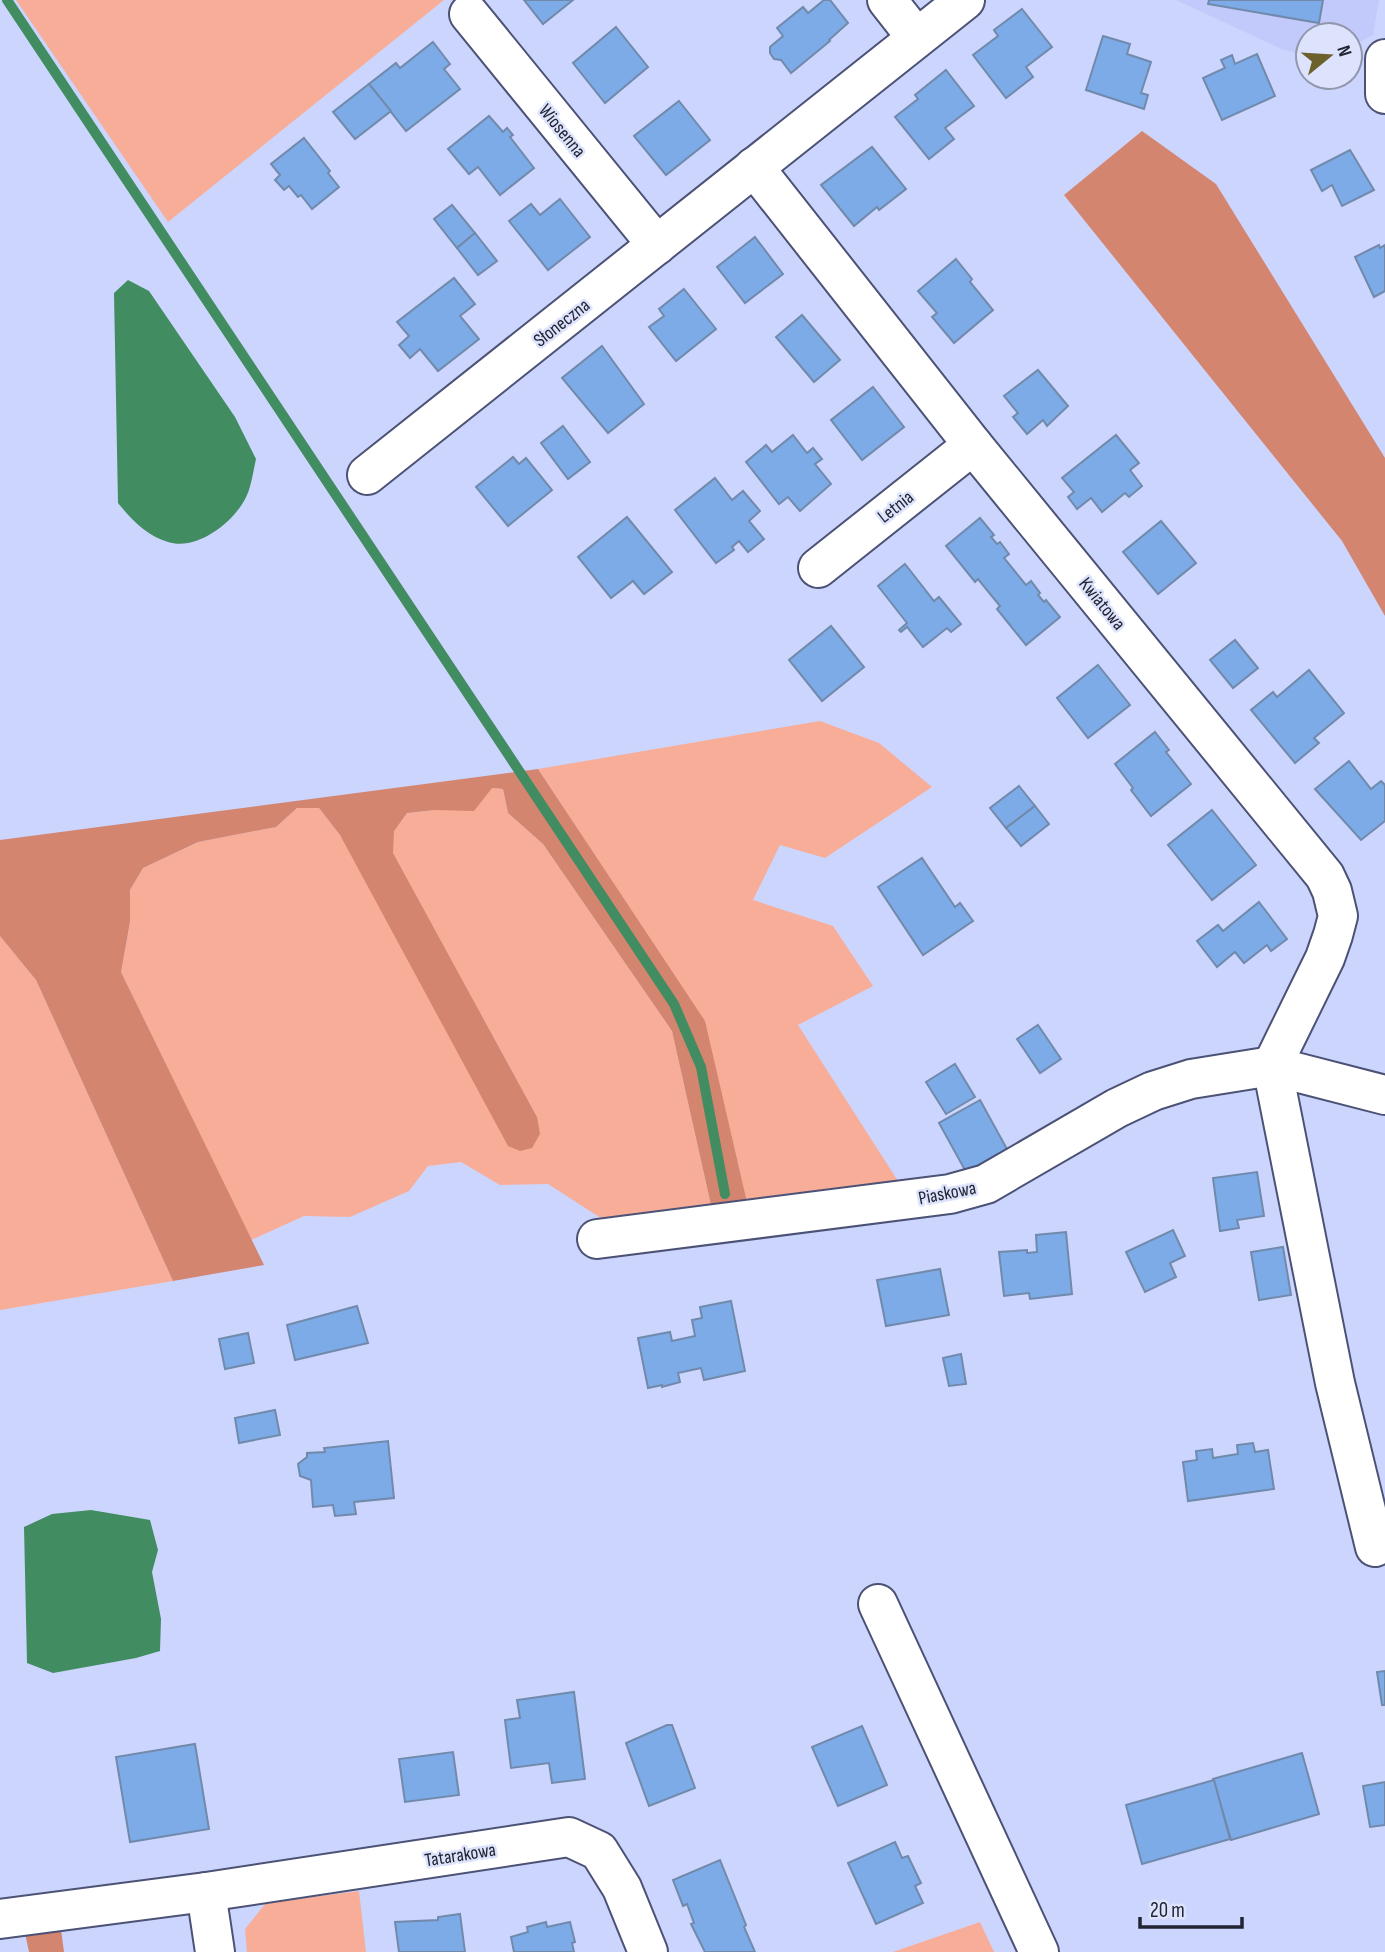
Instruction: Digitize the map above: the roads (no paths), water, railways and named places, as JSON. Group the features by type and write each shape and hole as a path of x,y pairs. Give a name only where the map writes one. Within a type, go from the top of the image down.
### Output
{"street":[{"path":"887,0 916,37"},
{"name":"Słoneczna","path":"367,475 965,0"},
{"name":"Wiosenna","path":"470,14 657,245"},
{"path":"1385,59 1385,94"},
{"name":"Kwiatowa","path":"754,167 973,445 1325,876 1338,916 1333,935 1325,958 1272,1066"},
{"name":"Letnia","path":"818,568 973,445"},
{"path":"1272,1066 1335,1383 1375,1547"},
{"name":"Piaskowa","path":"597,1239 950,1194 986,1184 1117,1108 1153,1091 1191,1079 1272,1066 1385,1096"},
{"path":"878,1604 1039,1952"},
{"name":"Tatarakowa","path":"0,1919 206,1892 569,1837 599,1852 622,1888 648,1952"},
{"path":"206,1892 215,1952"}],"waterway":[{"path":"7,0 674,1004 701,1067 725,1194"}]}
